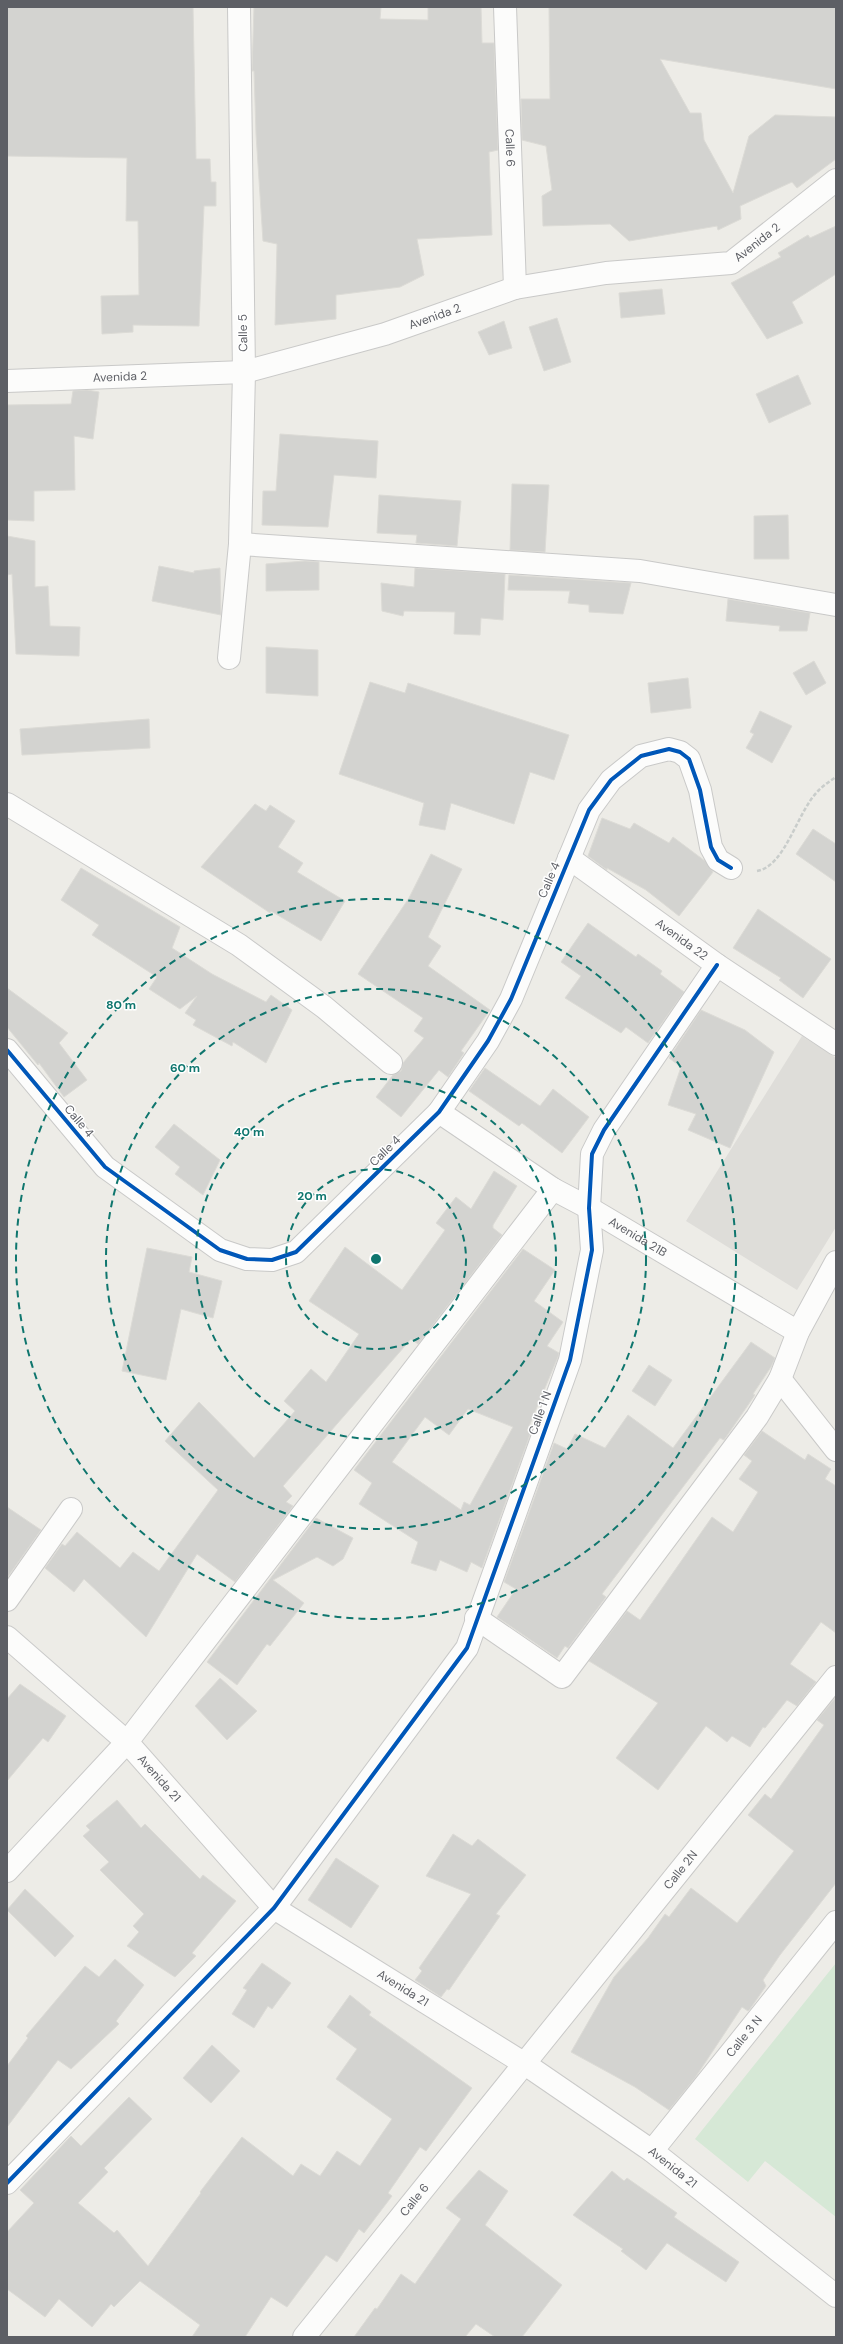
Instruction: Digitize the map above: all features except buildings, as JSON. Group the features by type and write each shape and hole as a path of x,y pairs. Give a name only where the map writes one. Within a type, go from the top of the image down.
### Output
{"street":[{"name":"Calle 5","path":"229,658 240,544 244,372 239,7"},
{"name":"Calle 6","path":"505,7 515,288"},
{"name":"Avenida 2","path":"7,381 244,372 385,334 515,288 606,273 731,263 836,180"},
{"path":"240,544 640,571 836,605"},
{"name":"Calle 4","path":"7,1050 105,1167 220,1250 247,1259 272,1260 296,1252 439,1112 488,1041 511,999 589,810 611,780 641,756 669,749 680,752 689,759 706,814 711,847 718,860 731,868"},
{"path":"7,804 239,945 324,1007 391,1063"},
{"name":"Avenida 22","path":"569,858 717,965 836,1044"},
{"name":"Calle 1 N","path":"7,2182 274,1908 467,1648 476,1618 570,1360 592,1250 589,1208 592,1154 601,1136 717,965"},
{"name":"Avenida 21B","path":"439,1112 553,1189 589,1208 798,1332"},
{"path":"7,1871 127,1742 553,1189"},
{"path":"476,1618 562,1677 757,1417 780,1379 798,1332 836,1262"},
{"path":"780,1379 836,1450"},
{"path":"7,1600 71,1508"},
{"name":"Avenida 21","path":"7,1638 127,1742 274,1908 525,2064 652,2151 836,2296"},
{"name":"Calle 2N","path":"525,2064 836,1677"},
{"name":"Calle 3 N","path":"652,2151 836,1922"},
{"name":"Calle 6","path":"304,2337 525,2064"}],"path":[{"path":"731,868 750,872 766,870 779,859 791,833 818,791 836,777"}],"shaded area":[{"path":"802,1036 836,1058 836,1227 797,1290 686,1221"}],"green space":[{"path":"836,1963 836,2217 765,2161 748,2182 695,2139"}],"cycle path":[{"path":"7,1050 105,1167 220,1250 247,1259 272,1260 296,1252 439,1112 488,1041 511,999 589,810 611,780 641,756 669,749 680,752 689,759 700,790 711,847 718,860 731,868"},
{"path":"7,2183 274,1908 467,1648 570,1360 592,1250 589,1208 592,1154 604,1130 717,965"}]}
